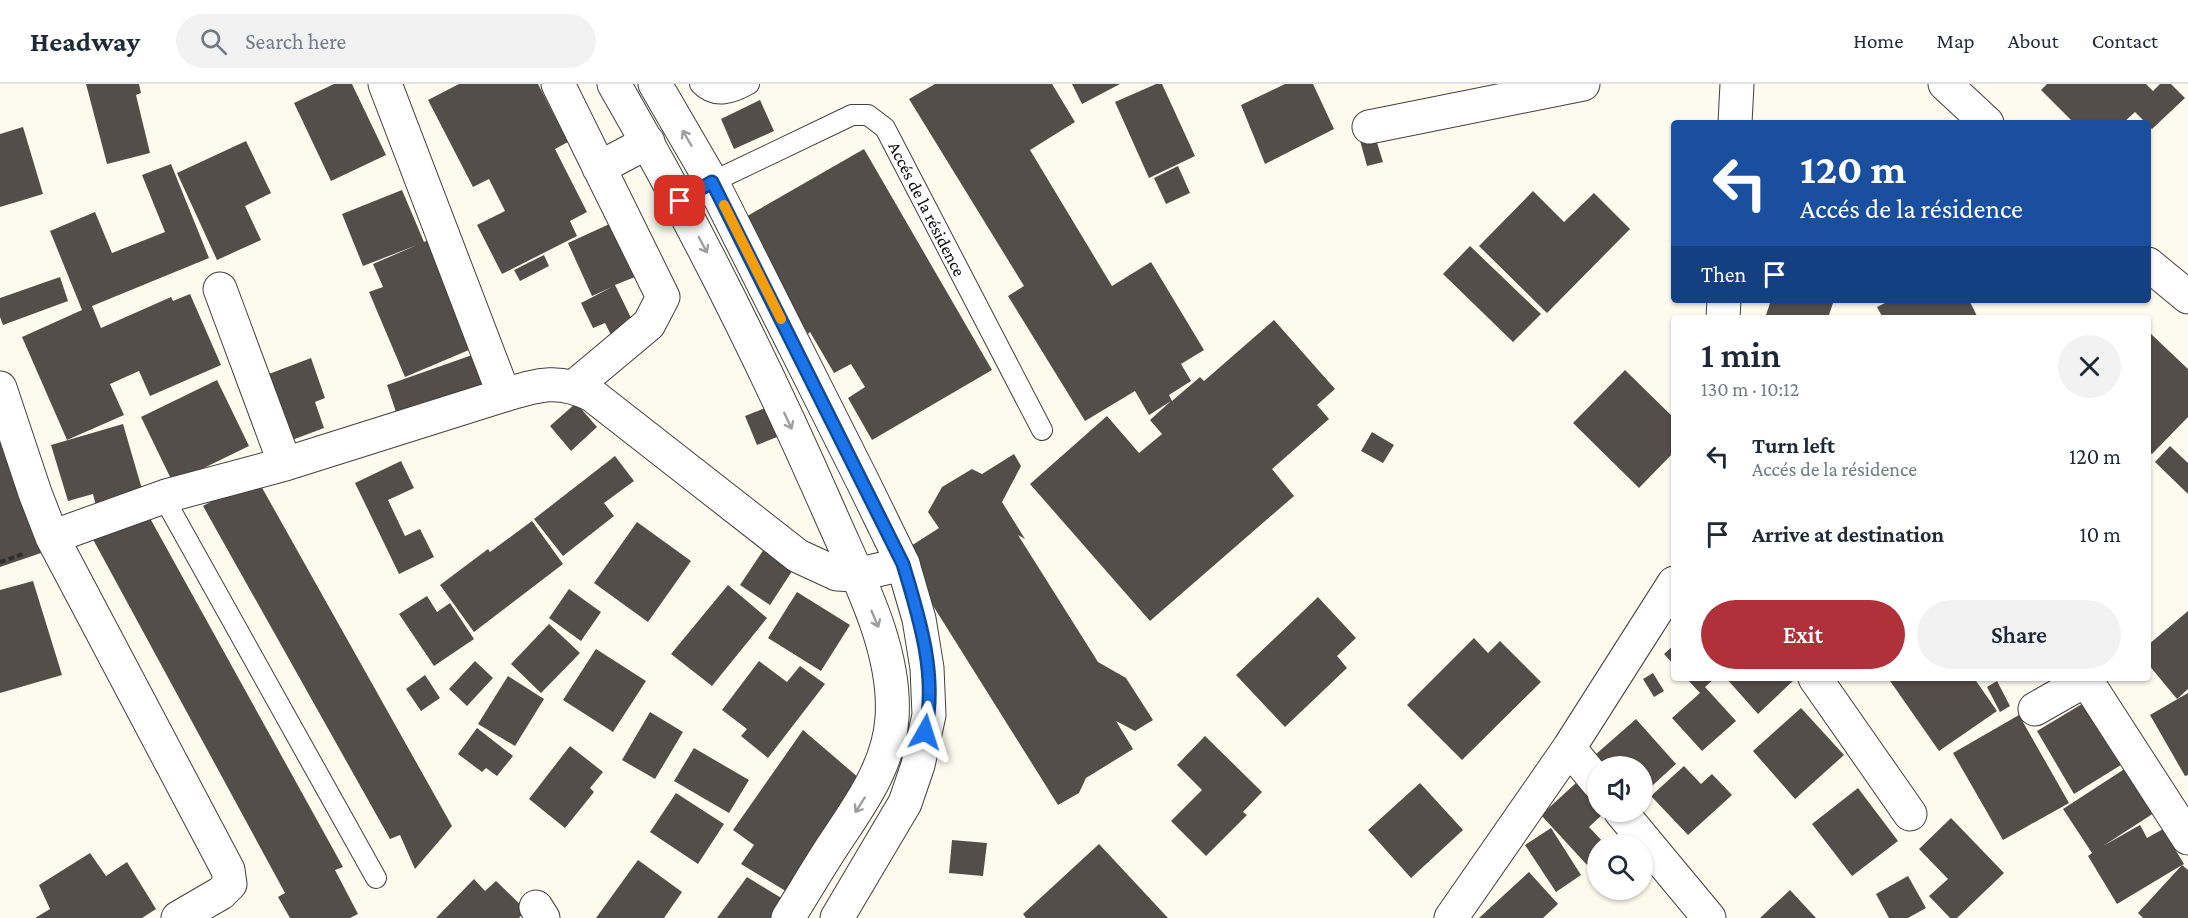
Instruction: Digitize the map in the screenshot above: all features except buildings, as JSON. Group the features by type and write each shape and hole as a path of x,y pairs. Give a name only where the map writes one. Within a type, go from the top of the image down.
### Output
{"street":[{"path":"385,84 504,395"},
{"path":"558,84 663,297 649,324 575,387"},
{"path":"614,84 721,278 809,465 880,631 891,683 892,718 885,757 865,797 788,918"},
{"path":"655,84 712,182 903,564 919,619 927,668 929,715 918,765 905,803 837,918"},
{"path":"1369,127 1583,84"},
{"path":"1735,120 1737,84"},
{"path":"1945,84 1984,120"},
{"path":"599,168 648,142"},
{"path":"2151,266 2188,297"},
{"path":"220,289 285,464"},
{"path":"52,537 166,496 285,464 504,395 553,383 575,387 592,394 798,556 837,574 856,575 903,564"},
{"path":"0,388 35,494 52,537 228,870 231,884 221,893 178,918"},
{"path":"1450,918 1569,748 1671,588"},
{"path":"1817,681 1910,814"},
{"path":"2035,709 2084,681"},
{"path":"2087,681 2188,838"},
{"path":"1569,748 1587,770"},
{"path":"885,757 918,765"},
{"path":"1629,822 1709,918"}],"lane":[{"path":"700,84 713,93 723,94 734,92 749,84"},
{"name":"Accés de la résidence","path":"680,201 712,182 852,115 868,115 885,128 1042,430"},
{"path":"166,496 170,509 376,878"}],"slow traffic":[{"path":"724,205 781,319"}],"route":[{"path":"680,201 712,182 903,564 919,619 927,668 929,715 925,732"}]}
